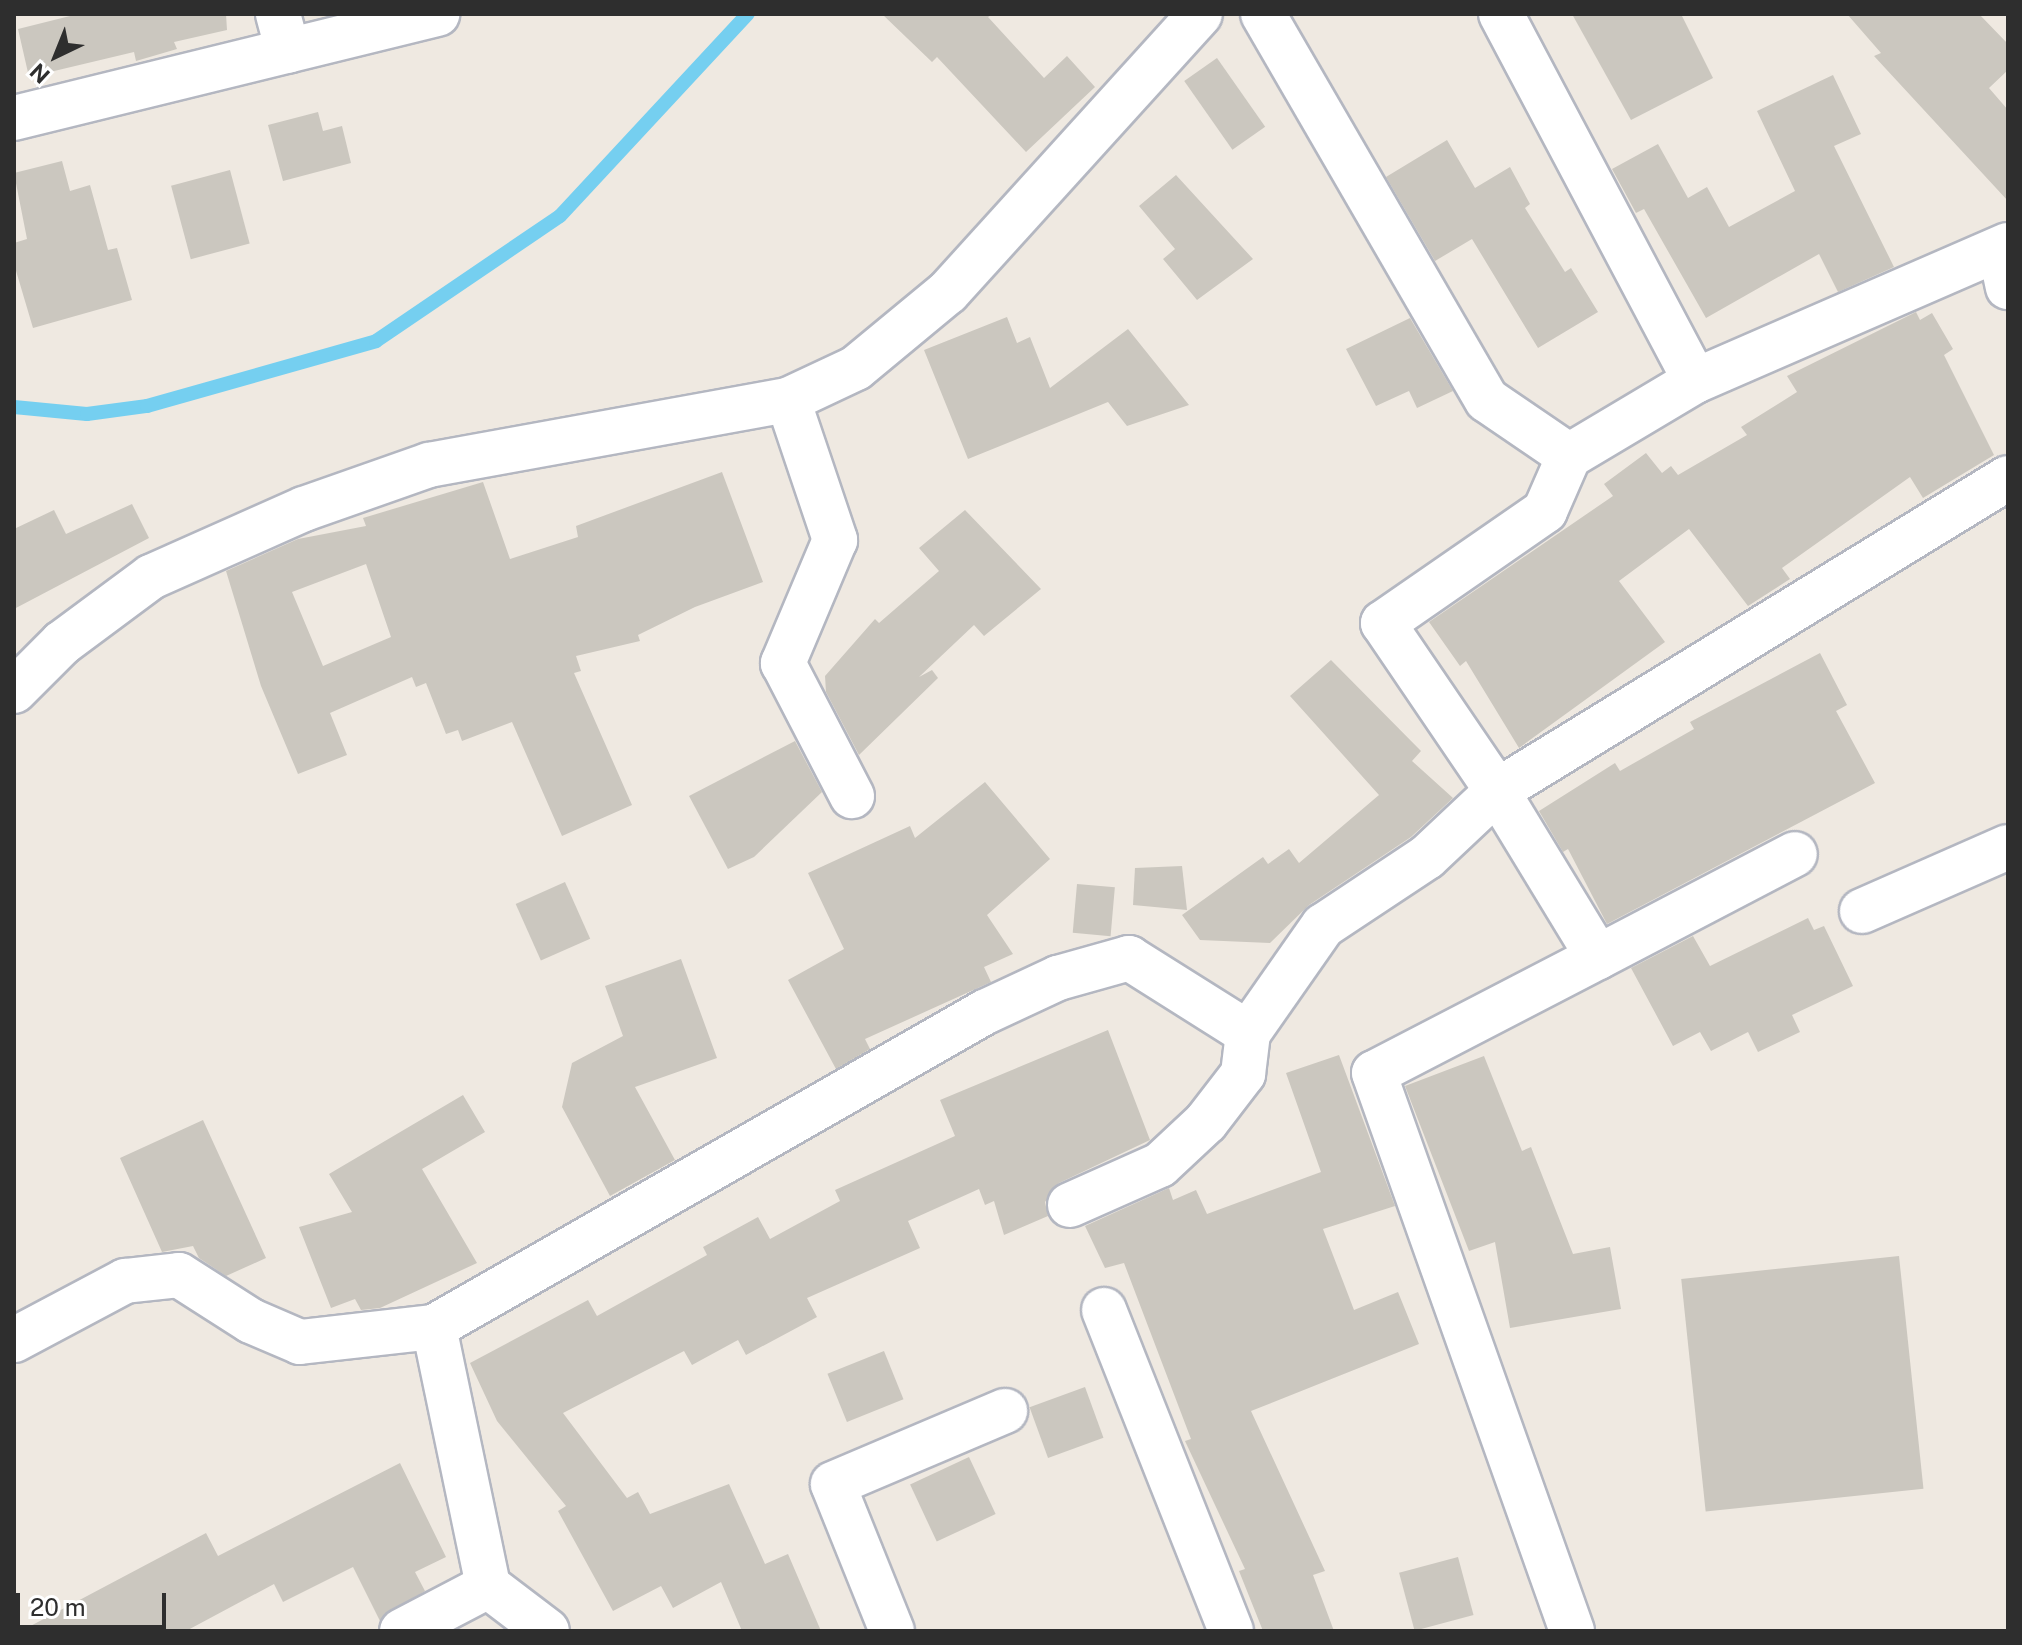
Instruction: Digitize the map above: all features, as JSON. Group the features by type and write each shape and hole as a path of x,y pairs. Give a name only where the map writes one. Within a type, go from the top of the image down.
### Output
{"street":[{"path":"14,118 283,32 437,14"},
{"path":"14,691 62,643 151,577 304,509 429,465 788,400 856,368 948,292 1200,14"},
{"path":"1263,14 1487,400 1569,456"},
{"path":"1501,14 1695,381"},
{"path":"1598,957 1497,791 1383,623 1545,511 1569,456 1695,381 2005,261"},
{"path":"788,400 835,540 783,663 852,796"},
{"path":"1070,1205 1160,1165 1206,1122 1243,1074 1248,1033 1323,926 1427,857 1497,791 2008,481"},
{"path":"1862,911 2008,847"},
{"path":"1572,1631 1374,1073 1795,854"},
{"path":"14,1340 125,1281 179,1275 251,1321 300,1342 434,1327 765,1133 1058,978 1129,958 1248,1033"},
{"path":"1104,1310 1231,1631"},
{"path":"434,1327 488,1586 547,1631"},
{"path":"892,1631 833,1484 1005,1411"},
{"path":"402,1631 488,1586"}],"building":[{"path":"78,14 226,14 227,30 174,42 177,49 136,61 134,52 29,77 18,29"},
{"path":"882,14 993,14 988,17 1044,78 1067,56 1095,87 1026,152 937,57 932,62"},
{"path":"1572,14 1681,14 1713,78 1631,120"},
{"path":"1847,14 1979,14 2008,44 2008,70 1989,88 2008,110 2008,201 1874,56 1881,53"},
{"path":"1217,58 1265,127 1232,150 1184,81"},
{"path":"1833,75 1861,134 1834,146 1894,267 1838,292 1819,254 1706,318 1644,209 1636,213 1612,169 1658,144 1688,198 1707,187 1729,227 1795,191 1757,111"},
{"path":"318,112 323,131 342,126 351,163 283,181 268,125"},
{"path":"1447,140 1475,188 1510,167 1530,204 1525,208 1565,272 1571,268 1598,312 1538,348 1472,239 1435,261 1386,177"},
{"path":"62,161 70,191 90,185 108,250 117,248 132,300 33,328 14,264 14,243 27,239 14,173"},
{"path":"230,170 250,243 191,259 171,186"},
{"path":"1176,175 1253,259 1197,300 1163,259 1175,249 1139,206"},
{"path":"1916,312 1920,320 1932,313 1953,349 1944,355 1994,455 1923,498 1910,477 1782,568 1790,579 1748,606 1689,529 1619,581 1665,642 1519,748 1466,661 1460,666 1429,622 1613,496 1604,484 1646,453 1662,473 1671,466 1678,475 1747,435 1741,427 1797,392 1787,376"},
{"path":"1007,317 1017,343 1030,337 1050,388 1128,329 1189,405 1127,426 1108,402 968,459 924,350"},
{"path":"1410,318 1453,391 1417,408 1409,391 1376,406 1346,349"},
{"path":"722,472 763,582 695,607 638,635 640,641 576,656 581,671 574,673 632,805 562,836 512,722 462,741 458,730 446,734 426,683 416,687 412,677 330,713 347,755 298,774 261,686 226,571 298,539 366,526 363,518 483,482 510,559 578,537 576,526","holes":["366,564 391,637 323,666 292,592"]},
{"path":"132,504 149,538 14,609 14,529 54,510 66,534"},
{"path":"965,510 1041,589 984,636 974,625 919,677 932,670 938,678 859,755 826,692 825,676 875,619 879,623 939,571 919,548"},
{"path":"1820,653 1847,705 1836,711 1875,783 1607,924 1568,849 1563,852 1539,811 1615,763 1620,771 1694,729 1690,722"},
{"path":"1331,660 1421,751 1412,761 1453,798 1411,837 1309,905 1270,943 1200,940 1182,915 1263,857 1268,864 1289,849 1299,863 1379,795 1290,696"},
{"path":"795,741 822,792 754,857 728,869 689,796"},
{"path":"985,782 1050,859 987,915 1013,954 984,967 991,982 865,1039 870,1049 836,1069 788,980 844,949 808,873 910,826 915,838"},
{"path":"1182,866 1187,910 1133,905 1135,868"},
{"path":"565,882 590,939 541,961 516,904"},
{"path":"1077,884 1115,887 1111,936 1073,933"},
{"path":"1808,918 1814,930 1824,926 1853,986 1792,1015 1800,1032 1758,1052 1748,1032 1711,1051 1700,1032 1673,1046 1631,968 1693,936 1710,966"},
{"path":"681,959 717,1058 635,1087 675,1160 610,1196 562,1107 572,1063 623,1036 605,986"},
{"path":"1108,1030 1150,1140 1059,1183 1045,1202 1048,1216 1004,1235 994,1201 985,1205 979,1189 908,1221 920,1248 807,1298 817,1317 746,1355 738,1340 692,1365 684,1351 563,1413 627,1498 638,1492 650,1514 729,1484 765,1564 788,1554 821,1631 742,1631 721,1582 673,1608 661,1586 613,1611 558,1511 566,1506 497,1421 470,1363 588,1300 597,1316 707,1255 703,1247 758,1217 770,1239 840,1201 835,1190 955,1136 940,1100"},
{"path":"1339,1055 1395,1206 1323,1229 1354,1310 1398,1292 1419,1344 1251,1411 1325,1571 1313,1575 1334,1631 1263,1631 1239,1571 1245,1569 1185,1441 1191,1439 1124,1263 1105,1268 1085,1226 1169,1188 1173,1200 1196,1190 1207,1214 1321,1172 1286,1073"},
{"path":"1484,1056 1522,1151 1531,1147 1573,1254 1610,1247 1621,1309 1510,1328 1495,1242 1469,1251 1405,1086"},
{"path":"463,1095 485,1132 422,1169 477,1263 380,1308 361,1310 355,1299 331,1308 299,1227 352,1212 329,1174"},
{"path":"203,1120 266,1258 226,1276 199,1258 193,1246 162,1252 120,1158"},
{"path":"1899,1256 1923,1489 1706,1512 1681,1279"},
{"path":"884,1351 903,1399 847,1422 827,1374"},
{"path":"1085,1387 1103,1438 1048,1458 1030,1407"},
{"path":"969,1457 996,1514 937,1542 910,1484"},
{"path":"400,1463 446,1557 415,1572 425,1591 380,1621 353,1567 283,1602 274,1584 186,1631 21,1631 206,1533 218,1556"},
{"path":"1458,1557 1474,1615 1415,1631 1399,1573"}],"waterway":[{"path":"14,407 87,414 147,406 376,341 560,216 748,14"}]}
